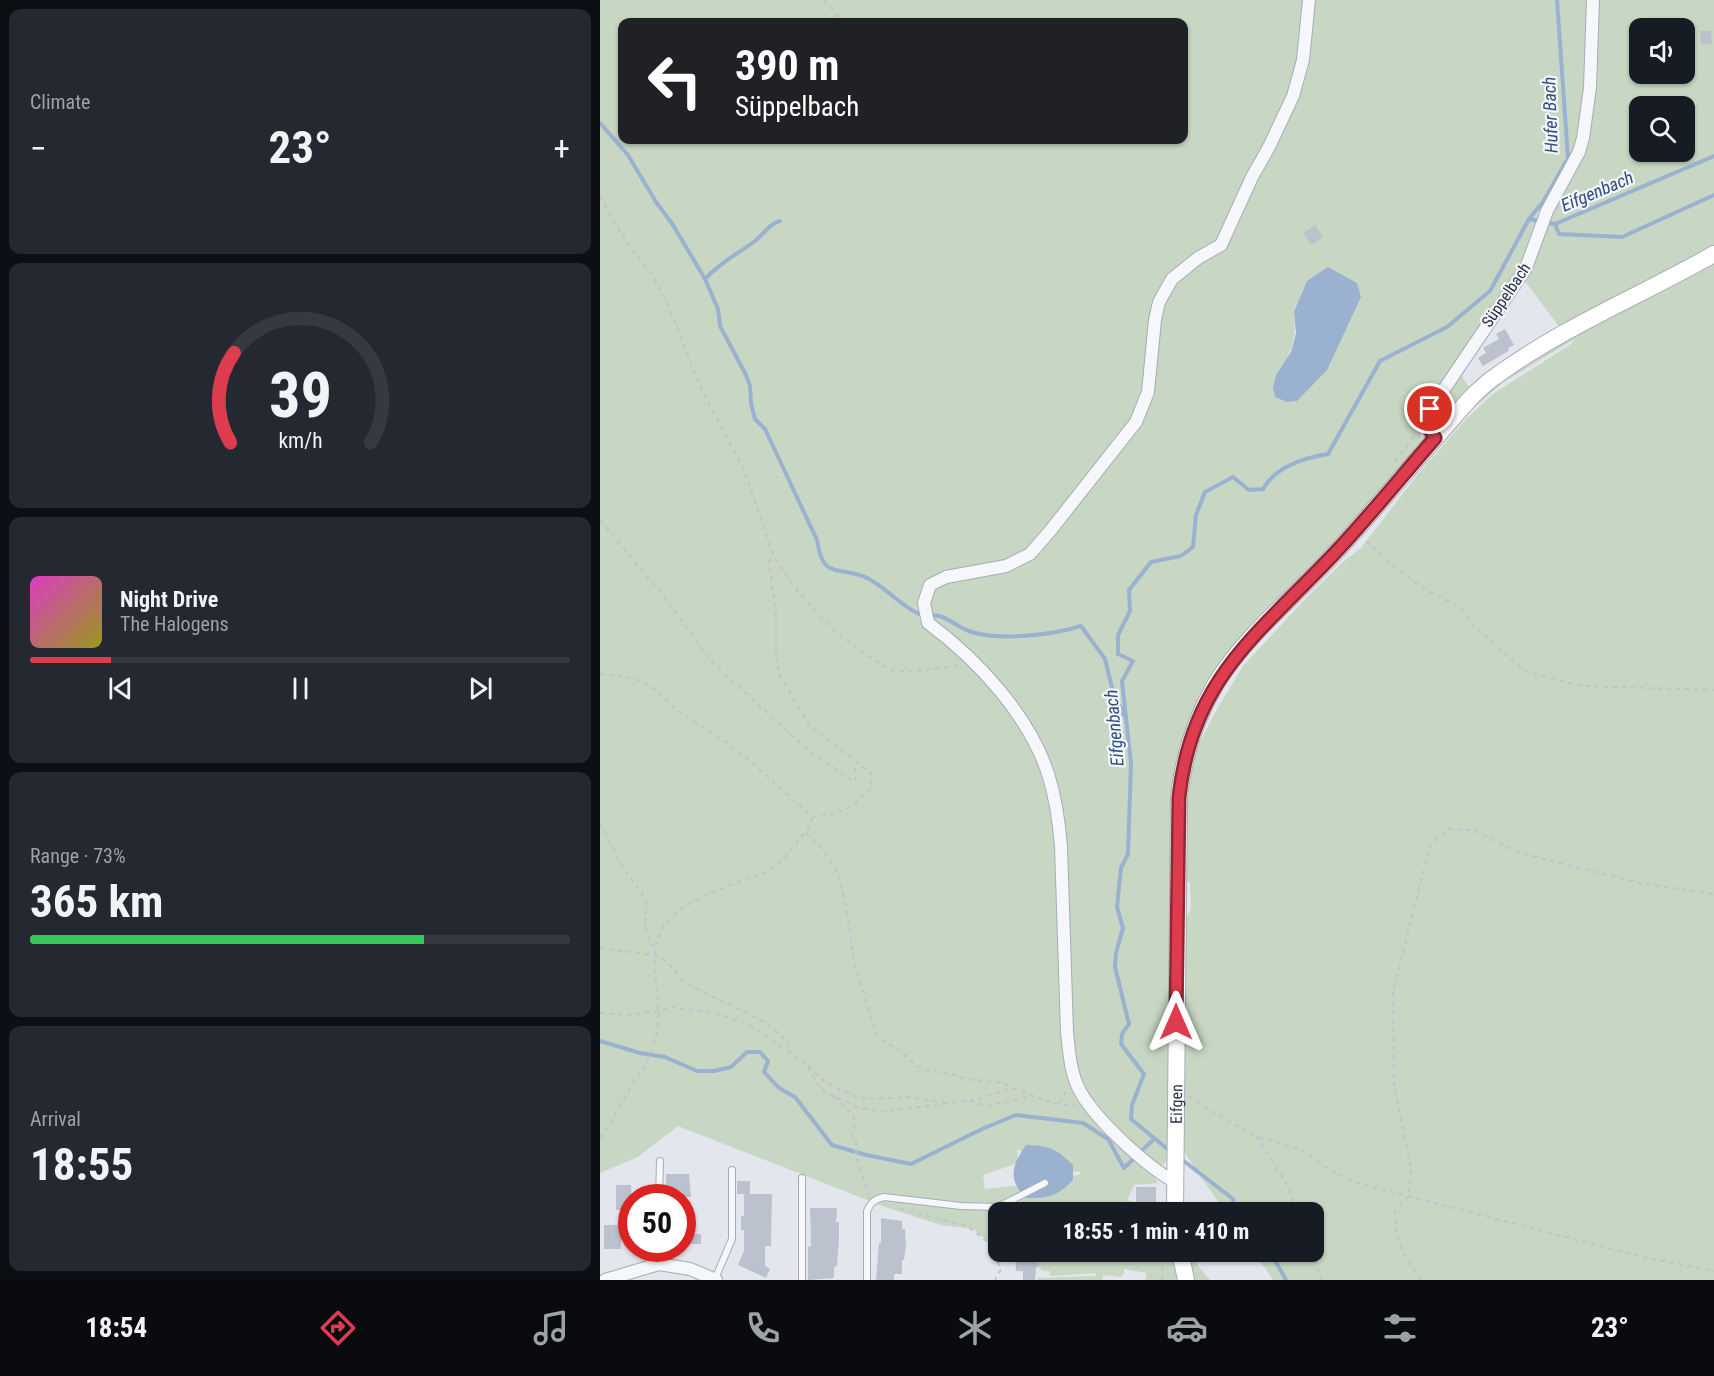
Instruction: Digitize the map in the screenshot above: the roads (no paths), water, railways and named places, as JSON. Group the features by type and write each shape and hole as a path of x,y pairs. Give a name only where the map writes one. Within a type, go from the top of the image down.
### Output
{"main road":[{"name":"Eifgen","path":"1175,1202 1178,811 1183,768 1192,735 1205,705 1238,652 1355,531 1479,390 1509,366 1548,343 1714,254"},
{"path":"1182,1262 1186,1280"}],"street":[{"path":"1175,1178 1160,1174 1110,1128 1086,1102 1075,1078 1066,1032 1061,846 1059,817 1054,795 1042,760 1015,709 960,648 928,623 924,603 930,585 946,578 1006,566 1030,554 1136,422 1148,392 1159,302 1172,279 1198,258 1221,245 1293,96 1303,60 1309,0"},
{"name":"Süppelbach","path":"1435,438 1425,421 1430,409 1526,268 1547,211 1572,167 1584,138 1591,69 1593,0"},
{"path":"605,1280 659,1264 690,1269 715,1280"}],"lane":[{"path":"659,1184 660,1161"},
{"path":"715,1280 732,1239 732,1170"},
{"path":"802,1178 802,1280"},
{"path":"867,1280 867,1211 873,1201 884,1197 961,1206 998,1207 1045,1183"}],"water":[{"path":"1328,267 1357,283 1361,297 1327,370 1297,401 1287,402 1275,397 1273,388 1276,375 1291,352 1296,333 1294,312 1307,281"},
{"path":"1026,1145 1047,1147 1062,1155 1073,1165 1073,1180 1052,1195 1026,1198 1016,1185 1014,1172 1017,1159"}],"waterway":[{"name":"Eifgenbach","path":"1171,1152 1131,1119 1132,1105 1144,1074 1121,1044 1122,1034 1129,1024 1115,967 1116,953 1123,928 1117,907 1121,868 1128,854 1131,764 1122,681 1133,661 1118,654 1118,635 1130,611 1129,590 1151,562 1181,556 1193,547 1196,515 1205,492 1233,477 1249,490 1263,489 1268,481 1283,469 1300,461 1328,454 1380,361 1447,327 1490,291 1529,219 1543,202 1568,158 1557,0"},
{"path":"600,123 618,144"},
{"path":"618,144 628,155 656,202 673,225 705,279 718,309 720,326 750,386 755,419 765,429 817,540 824,562 835,570 869,579 917,613 943,617 963,629 984,635 1026,636 1081,626 1105,659 1112,688 1124,715"},
{"name":"Eifgenbach","path":"1529,219 1555,224 1714,156"},
{"path":"1555,224 1559,234 1622,237 1714,195"},
{"path":"705,279 723,263 755,241 773,224 780,221"},
{"path":"600,1041 640,1053 665,1057 697,1071 714,1071 731,1067 747,1052 760,1052 768,1061 764,1072 779,1088 795,1097 832,1145 911,1164 1016,1115 1083,1123 1108,1139 1124,1168 1154,1139"},
{"name":"Eifgenbach","path":"1180,1158 1233,1199 1233,1202"},
{"name":"Eifgenbach","path":"1276,1262 1286,1280"}],"water label":[{"name":"Hufer Bach","path":"1550,115"}]}
